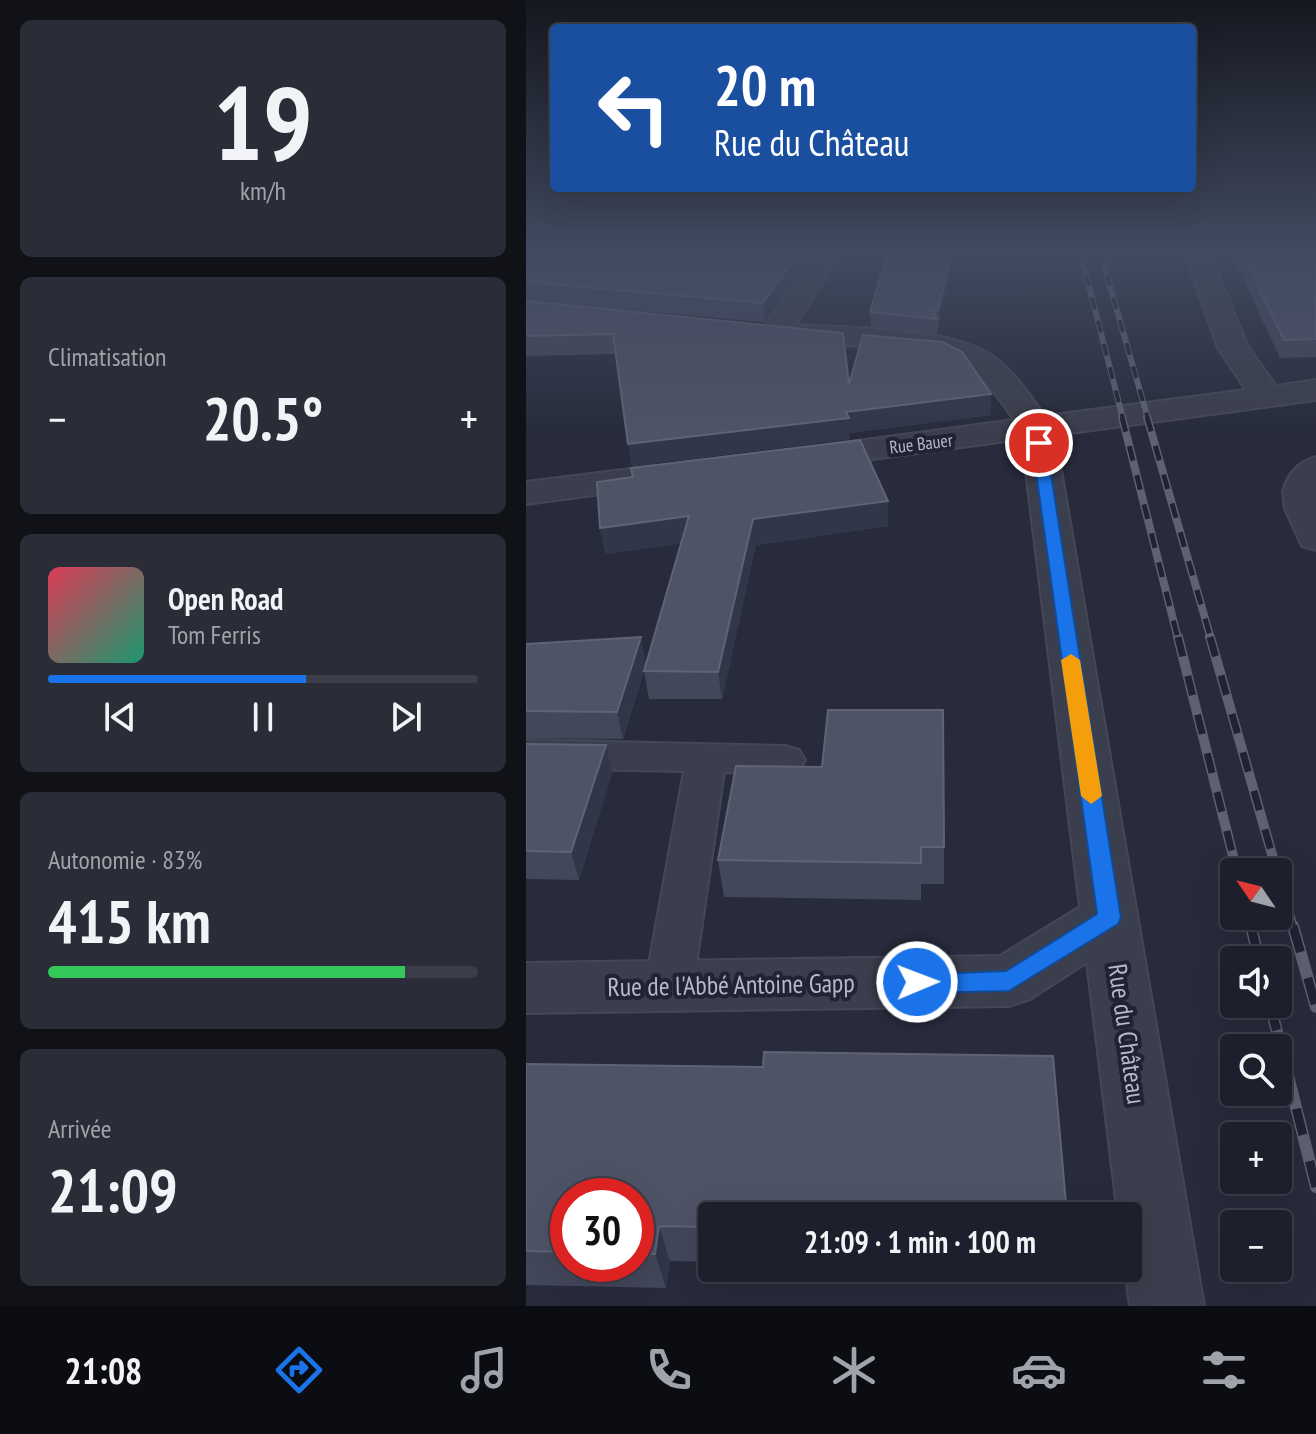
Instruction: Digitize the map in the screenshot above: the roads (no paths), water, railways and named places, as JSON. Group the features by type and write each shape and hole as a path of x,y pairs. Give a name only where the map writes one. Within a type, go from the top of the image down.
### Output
{"street":[{"path":"775,333 789,312"},
{"path":"1219,312 1233,348 1266,395"},
{"path":"744,330 919,345 963,354 992,373 1037,429"},
{"name":"Rue Bauer","path":"774,462 1316,390"},
{"name":"Rue du Château","path":"1037,429 1167,1306"},
{"path":"1316,468 1303,479 1300,488 1316,538"},
{"path":"526,493 681,474"},
{"name":"Rue de l'Abbé Antoine Gapp","path":"526,988 1009,981 1109,918"}],"lane":[{"path":"526,754 785,760"},
{"path":"669,986 706,758"}],"railway":[{"path":"1096,312 1123,419"},
{"path":"1117,312 1148,419"},
{"path":"1122,417 1178,639"},
{"path":"1147,417 1211,639"},
{"path":"1178,637 1233,858"},
{"path":"1210,637 1273,858"},
{"path":"1293,926 1316,1007"},
{"path":"1252,930 1256,946"},
{"path":"1274,1018 1316,1187"}]}
